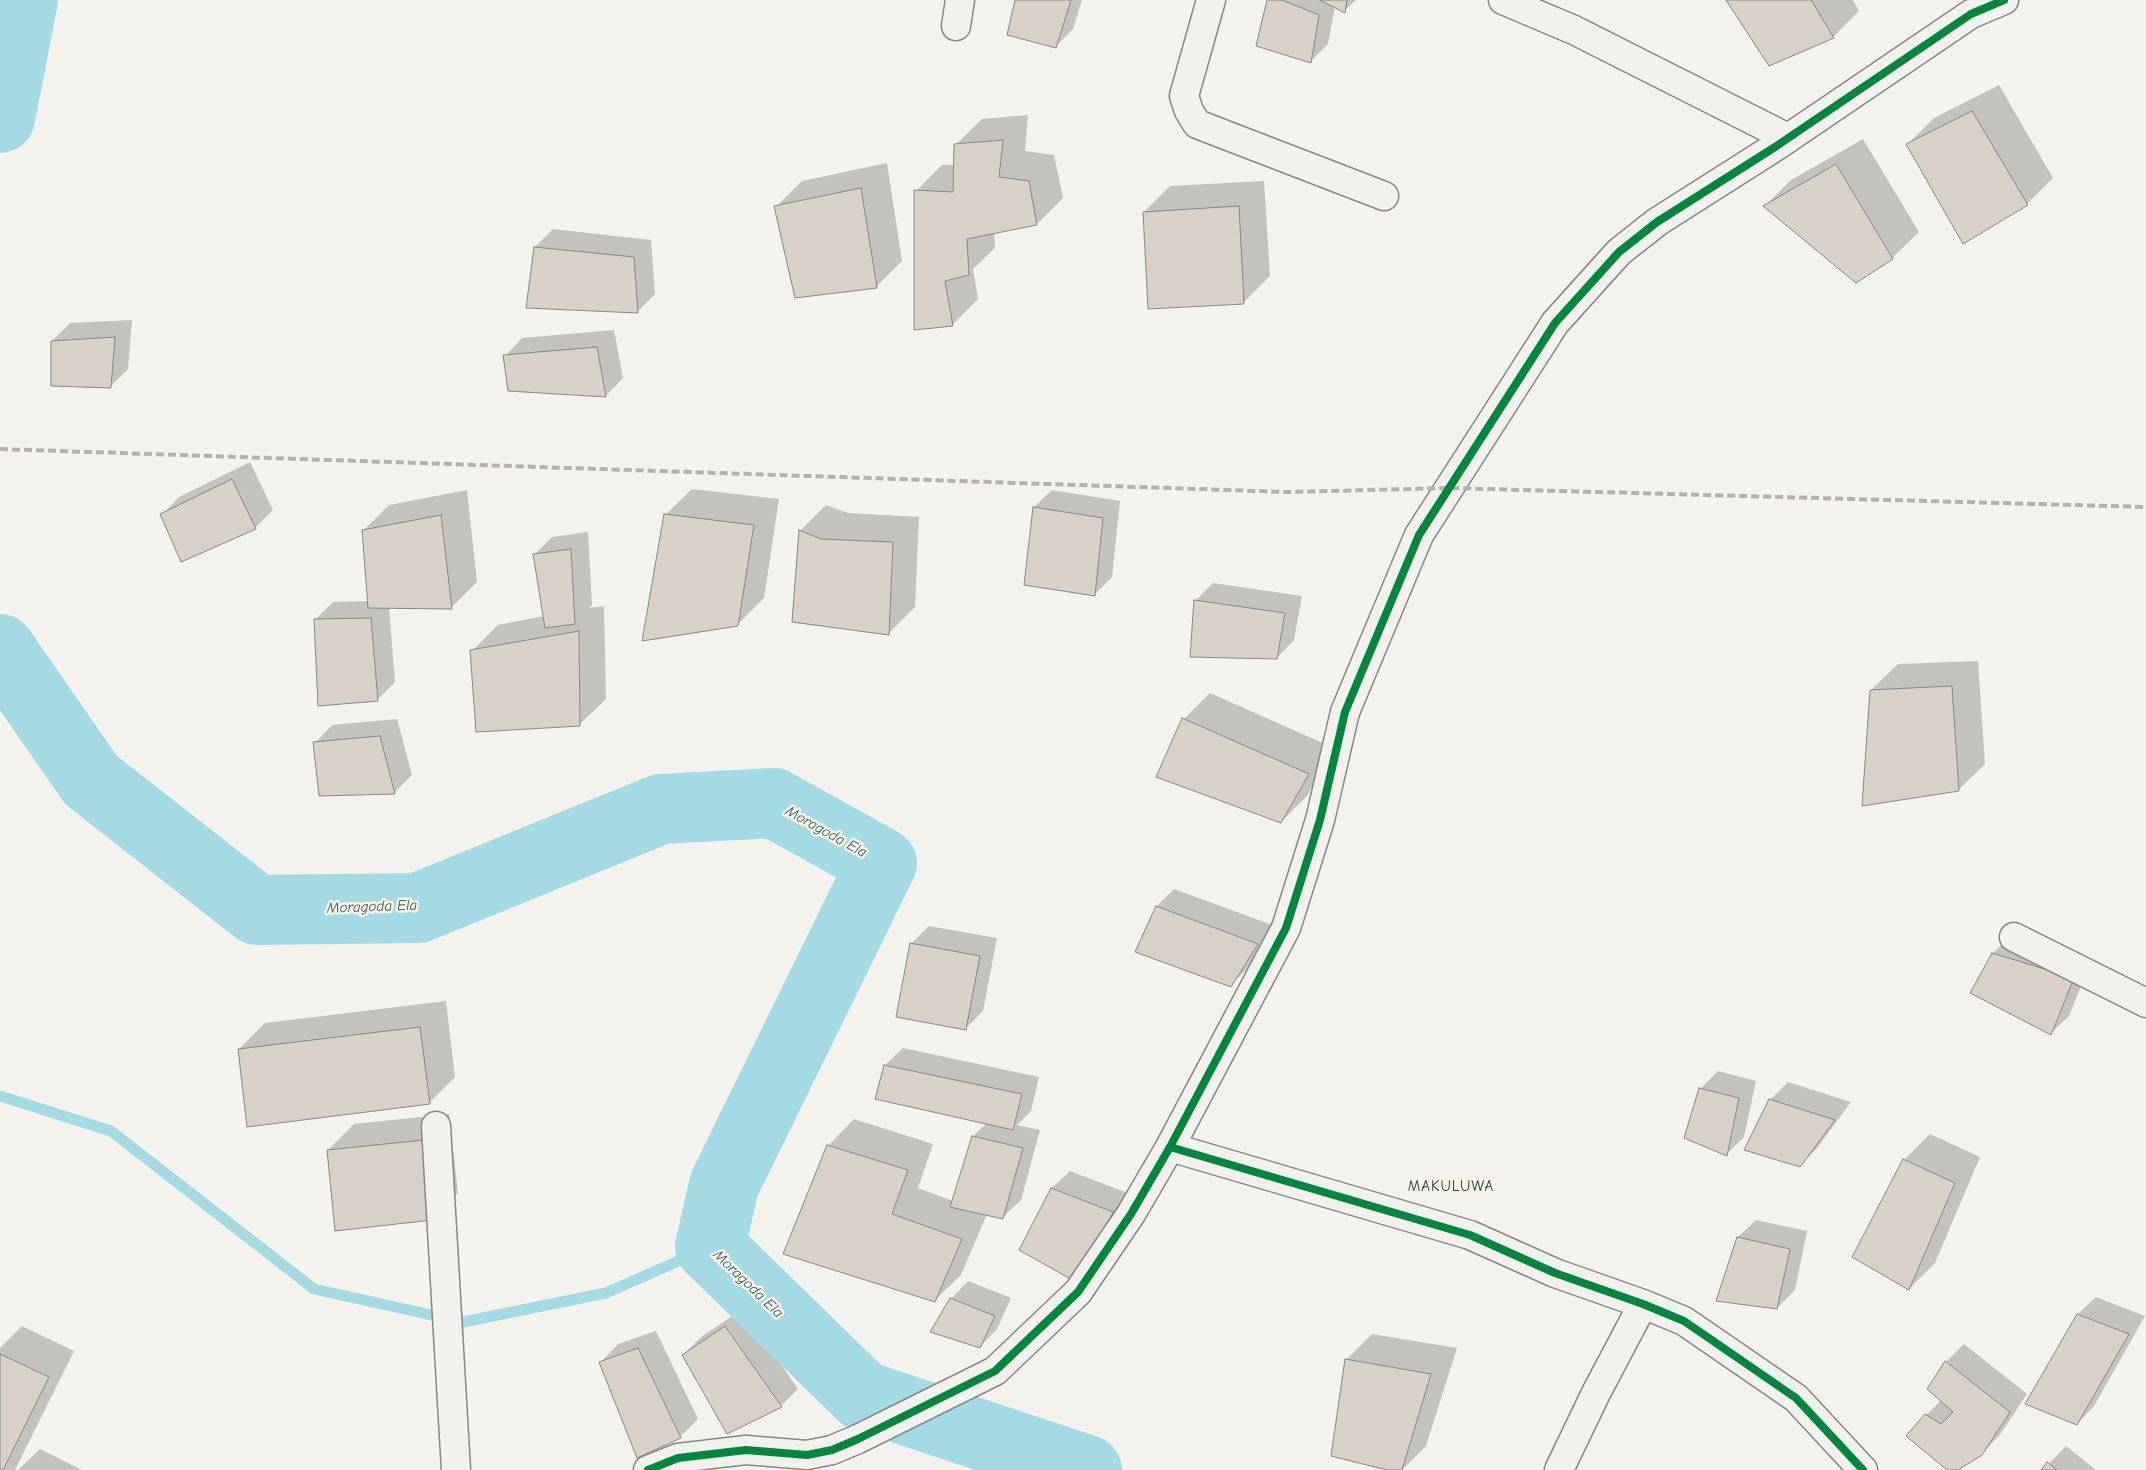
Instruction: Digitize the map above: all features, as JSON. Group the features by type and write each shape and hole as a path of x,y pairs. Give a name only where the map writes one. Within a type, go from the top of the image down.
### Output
{"street":[{"path":"1211,0 1184,96 1189,111 1197,124 1384,196"},
{"path":"1503,0 1574,30 1788,138"},
{"path":"648,1470 678,1458 746,1450 807,1454 832,1450 858,1439 995,1370 1078,1292 1131,1214 1170,1147 1286,928 1320,820 1345,712 1419,535 1555,323 1619,252 1656,222 1788,138 1971,14 2004,0"},
{"path":"2014,937 2146,1003"},
{"path":"436,1126 456,1470"},
{"path":"1170,1147 1470,1235 1555,1274 1643,1304 1684,1322 1796,1398 1863,1470"},
{"path":"1559,1470 1596,1392 1643,1304"}],"building":[{"path":"1015,0 1071,0 1056,48 1007,35"},
{"path":"1267,0 1282,0 1319,15 1311,63 1256,46"},
{"path":"1320,0 1347,0 1345,13"},
{"path":"1726,0 1811,0 1834,38 1769,66"},
{"path":"1972,111 2028,205 1963,244 1906,144"},
{"path":"1003,140 999,177 1029,181 1037,225 967,239 969,275 945,281 953,326 914,330 914,190 953,192 954,144"},
{"path":"1836,164 1893,259 1856,283 1763,206"},
{"path":"861,188 877,288 795,298 774,206"},
{"path":"1239,206 1244,304 1148,309 1143,212"},
{"path":"534,247 634,257 638,313 526,308"},
{"path":"115,337 111,388 51,386 51,341"},
{"path":"597,347 606,397 508,391 503,355"},
{"path":"232,479 256,529 181,562 160,514"},
{"path":"1033,507 1103,518 1095,596 1024,585"},
{"path":"664,514 754,525 738,626 642,641"},
{"path":"441,515 452,609 368,608 362,530"},
{"path":"799,530 821,539 893,542 889,635 792,622"},
{"path":"571,549 575,624 545,628 533,554"},
{"path":"1194,600 1285,613 1277,659 1190,657"},
{"path":"371,618 378,701 318,706 314,619"},
{"path":"579,631 580,726 476,732 470,650"},
{"path":"1952,686 1959,791 1862,806 1870,690"},
{"path":"1182,718 1309,774 1281,823 1156,777"},
{"path":"380,736 395,794 319,796 313,742"},
{"path":"1156,906 1258,944 1231,987 1135,952"},
{"path":"910,943 980,956 966,1030 896,1017"},
{"path":"1992,953 2074,978 2051,1035 1970,993"},
{"path":"420,1027 430,1104 247,1127 238,1049"},
{"path":"884,1065 1022,1094 1013,1130 875,1099"},
{"path":"1699,1088 1739,1098 1727,1156 1684,1138"},
{"path":"1769,1099 1835,1120 1800,1167 1744,1150"},
{"path":"972,1136 1023,1148 1003,1219 950,1207"},
{"path":"424,1140 432,1220 335,1231 327,1150"},
{"path":"827,1145 908,1170 892,1214 962,1239 935,1302 783,1254"},
{"path":"1903,1159 1955,1183 1909,1290 1852,1257"},
{"path":"1051,1188 1113,1212 1076,1282 1019,1250"},
{"path":"1737,1237 1790,1249 1777,1309 1716,1301"},
{"path":"950,1298 995,1316 980,1348 930,1332"},
{"path":"2077,1314 2129,1334 2077,1425 2025,1404"},
{"path":"725,1326 782,1407 727,1434 682,1355"},
{"path":"638,1348 681,1438 637,1458 599,1362"},
{"path":"0,1354 49,1377 3,1470 0,1470"},
{"path":"1345,1359 1431,1374 1402,1470 1387,1470 1331,1456"},
{"path":"1945,1361 2010,1412 1982,1455 1958,1470 1947,1470 1906,1436 1925,1414 1941,1424 1953,1412 1927,1389"},
{"path":"2047,1462 2057,1470 2041,1470"}],"waterway":[{"name":"Moragoda Ela","path":"0,118 23,0"},
{"name":"Moragoda Ela","path":"0,649 91,780 257,910 418,908 661,809 774,803 882,863 724,1185 710,1247 863,1396 1087,1470"},
{"path":"0,1096 111,1131 314,1289 463,1322 606,1293 710,1247"}],"railway":[{"path":"0,449 1288,492 1450,488 2146,507"}],"cycle path":[{"path":"648,1470 678,1458 746,1450 807,1455 832,1450 995,1371 1078,1292 1131,1214 1170,1147 1286,928 1320,820 1345,712 1419,535 1555,323 1619,252 1657,222 1775,147 1971,14 2004,0"},
{"path":"1170,1147 1470,1235 1555,1273 1643,1304 1684,1321 1796,1398 1863,1470"}],"district":[{"name":"MAKULUWA","path":"1451,1187"}]}
